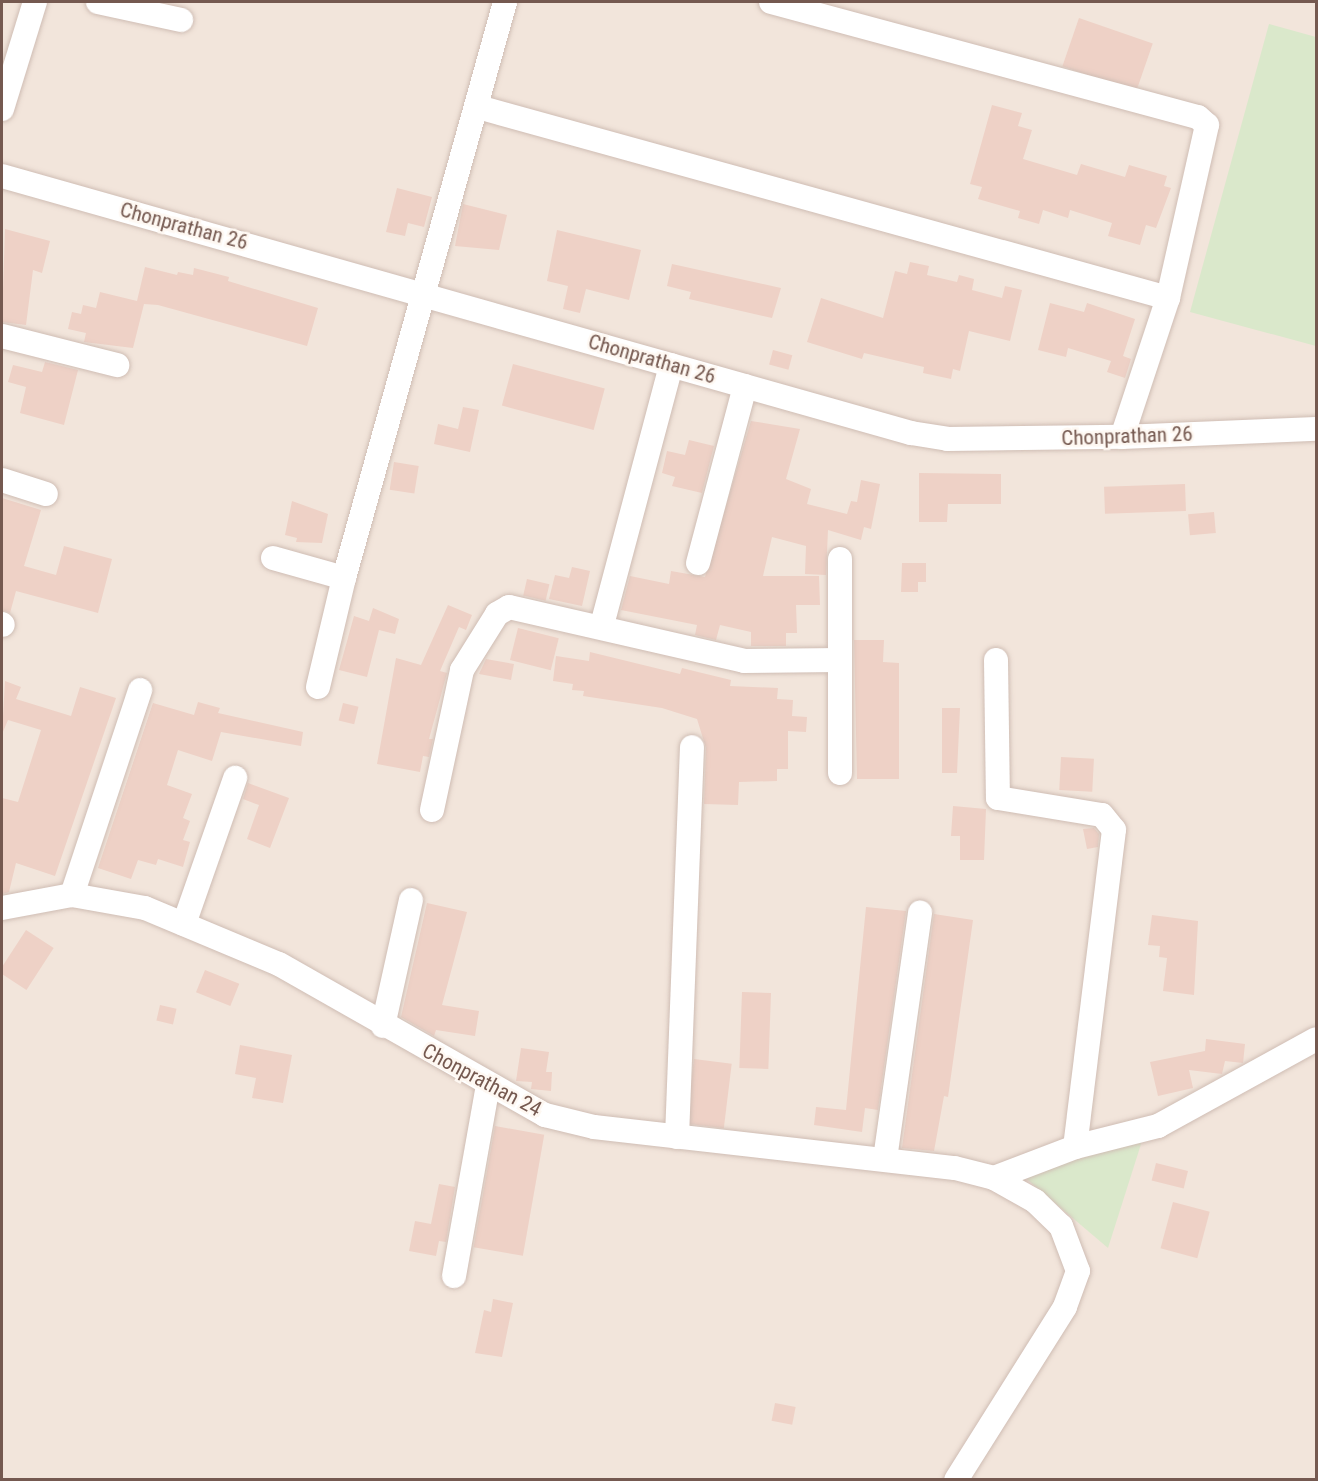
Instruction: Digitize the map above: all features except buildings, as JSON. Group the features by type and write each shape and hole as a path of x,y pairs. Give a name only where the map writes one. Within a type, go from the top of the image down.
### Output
{"street":[{"path":"2,109 35,2"},
{"path":"98,2 181,20"},
{"path":"318,687 344,578 506,2"},
{"path":"771,2 1198,117 1207,125 1208,134 1168,298 1122,437"},
{"path":"478,107 1168,298"},
{"name":"Chonprathan 26","path":"2,176 425,293 876,425 947,439 1122,437 1317,429"},
{"path":"2,336 117,365"},
{"path":"603,625 671,365"},
{"path":"698,563 745,386"},
{"path":"2,480 46,494"},
{"path":"273,558 344,578"},
{"path":"840,559 840,773"},
{"path":"432,810 462,670 497,614 509,607 527,607 744,661 840,660"},
{"path":"996,660 998,798 1102,815 1114,830 1075,1147"},
{"path":"72,895 140,690"},
{"path":"677,1137 692,747"},
{"path":"184,924 235,778"},
{"name":"Chonprathan 24","path":"2,908 72,895 145,908 279,964 383,1026 545,1115 677,1137 885,1159 994,1178"},
{"path":"383,1026 411,900"},
{"path":"885,1159 920,912"},
{"path":"994,1178 1075,1147 1158,1126 1317,1039"},
{"path":"454,1276 488,1085"},
{"path":"956,1479 1065,1307 1078,1271 1061,1226 1035,1202 994,1178"}],"shaded area":[{"path":"2,2 1316,2 1316,1479 2,1479"}],"green space":[{"path":"1269,24 1316,37 1316,346 1190,312"},
{"path":"1142,1141 1108,1248 1022,1175"}]}
